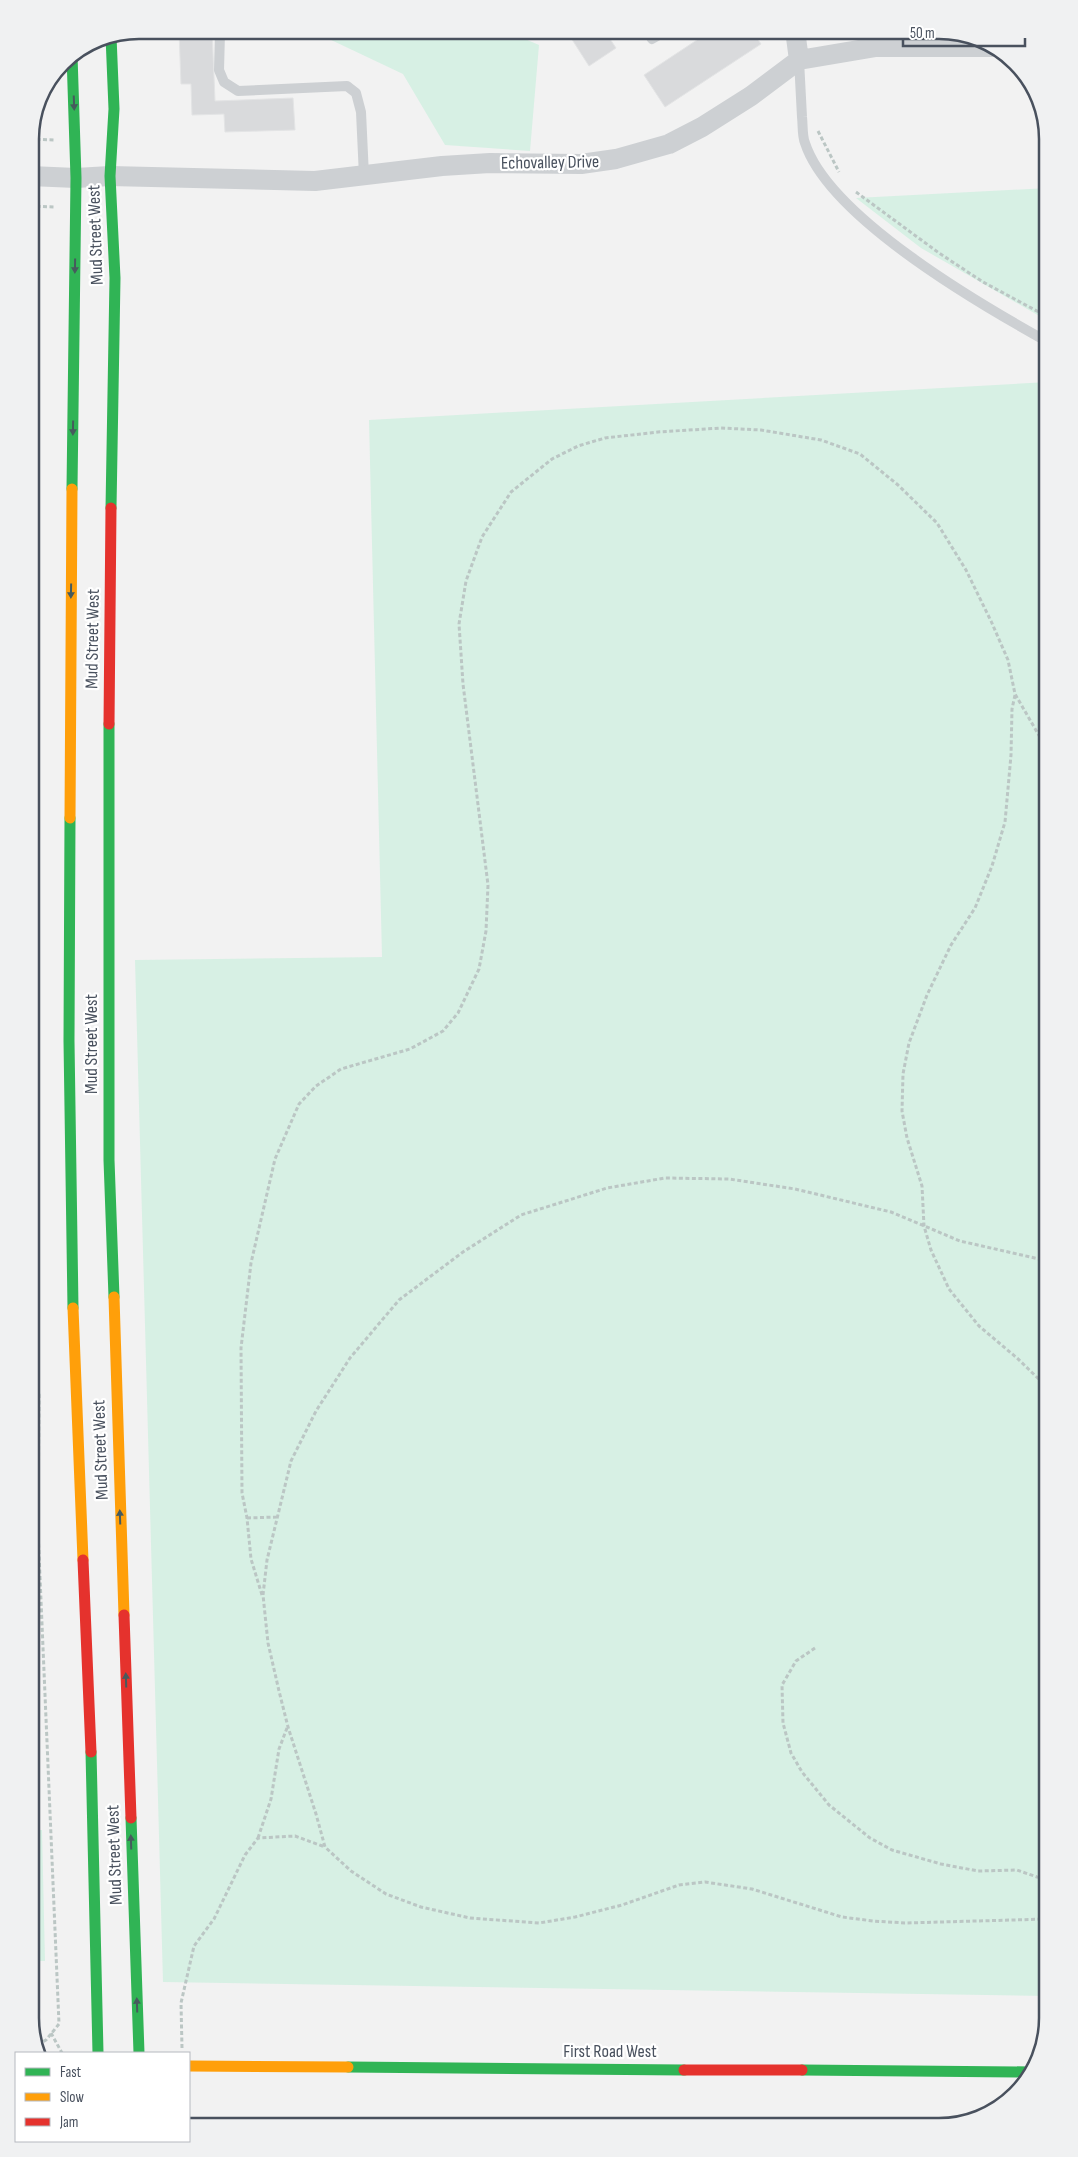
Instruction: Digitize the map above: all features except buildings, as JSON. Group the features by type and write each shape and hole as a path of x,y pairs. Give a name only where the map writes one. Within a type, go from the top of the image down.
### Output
{"main road":[{"name":"Mud Street West","path":"111,43 114,109 110,176 115,278 109,650 109,1160 138,2052"},
{"name":"Mud Street West","path":"72,64 76,178 71,607 69,1041 73,1326 88,1685 98,2052"},
{"name":"First Road West","path":"190,2066 1023,2072"}],"street":[{"path":"796,39 799,60"},
{"name":"Echovalley Drive","path":"39,176 76,178 110,176 315,181 490,163 581,164 616,159 669,144 702,128 751,96 799,60 876,46 979,47"}],"lane":[{"path":"220,39 219,70 224,82 238,91 347,86 356,93 360,112 364,176"},
{"path":"799,60 804,142 810,157 824,177 847,203 926,267 960,291 1039,337"}],"path":[{"path":"817,125 818,134 842,176"},
{"path":"851,186 883,213 939,253 983,282 1039,312"},
{"path":"264,1599 251,1559 247,1518 242,1493 241,1348 251,1263 275,1159 299,1104 316,1086 341,1069 410,1049 443,1031 458,1013 479,970 486,931 488,885 463,684 459,624 466,581 482,537 511,492 552,459 578,446 606,438 658,432 721,428 761,430 821,440 860,454 898,485 937,523 966,570 991,621 1008,660 1015,694 1039,735"},
{"path":"1015,694 1012,709 1011,755 1004,822 992,866 975,908 951,945 927,995 909,1043 903,1074 902,1111 907,1138 922,1186 924,1226 931,1250 949,1290 979,1326 1039,1379"},
{"path":"325,1847 288,1727 268,1643 264,1599 267,1560 290,1460 316,1411 350,1358 399,1300 463,1252 522,1216 607,1188 665,1178 729,1179 804,1191 891,1212 960,1241 1039,1259"},
{"path":"247,1518 277,1517"},
{"path":"39,1554 59,2024 46,2040 42,2042"},
{"path":"815,1648 796,1661 782,1686 783,1723 791,1753 802,1772 829,1805 870,1838 892,1850 941,1864 978,1871 1017,1870 1039,1877"},
{"path":"182,2052 181,2003 194,1946 214,1919 245,1855 258,1838 271,1799 278,1749 288,1727"},
{"path":"258,1838 295,1836 325,1847 351,1871 386,1894 421,1907 470,1918 539,1923 575,1917 622,1905 679,1885 705,1882 752,1889 842,1917 873,1921 905,1923 1039,1919"},
{"path":"51,2033 61,2052"}],"green space":[{"path":"329,39 525,39 539,45 530,151 445,145 403,74"},
{"path":"1039,188 1039,316 921,248 856,198"},
{"path":"1039,383 1039,1996 163,1982 135,960 382,957 369,420"},
{"path":"39,1830 42,1830 45,1961 39,1961"}],"traffic: fast":[{"path":"111,43 114,109 110,176 115,278 111,508"},
{"path":"72,64 76,178 72,489"},
{"path":"109,724 109,1160 114,1297"},
{"path":"70,818 69,1041 73,1308"},
{"path":"91,1752 98,2052"},
{"path":"131,1818 139,2052"},
{"path":"348,2067 684,2070"},
{"path":"802,2070 1023,2072"}],"traffic: slow":[{"path":"70,818 72,489"},
{"path":"114,1297 124,1615"},
{"path":"73,1308 83,1560"},
{"path":"190,2066 348,2067"}],"traffic: jam":[{"path":"109,724 111,508"},
{"path":"83,1560 91,1752"},
{"path":"124,1615 131,1818"},
{"path":"684,2070 802,2070"}]}
